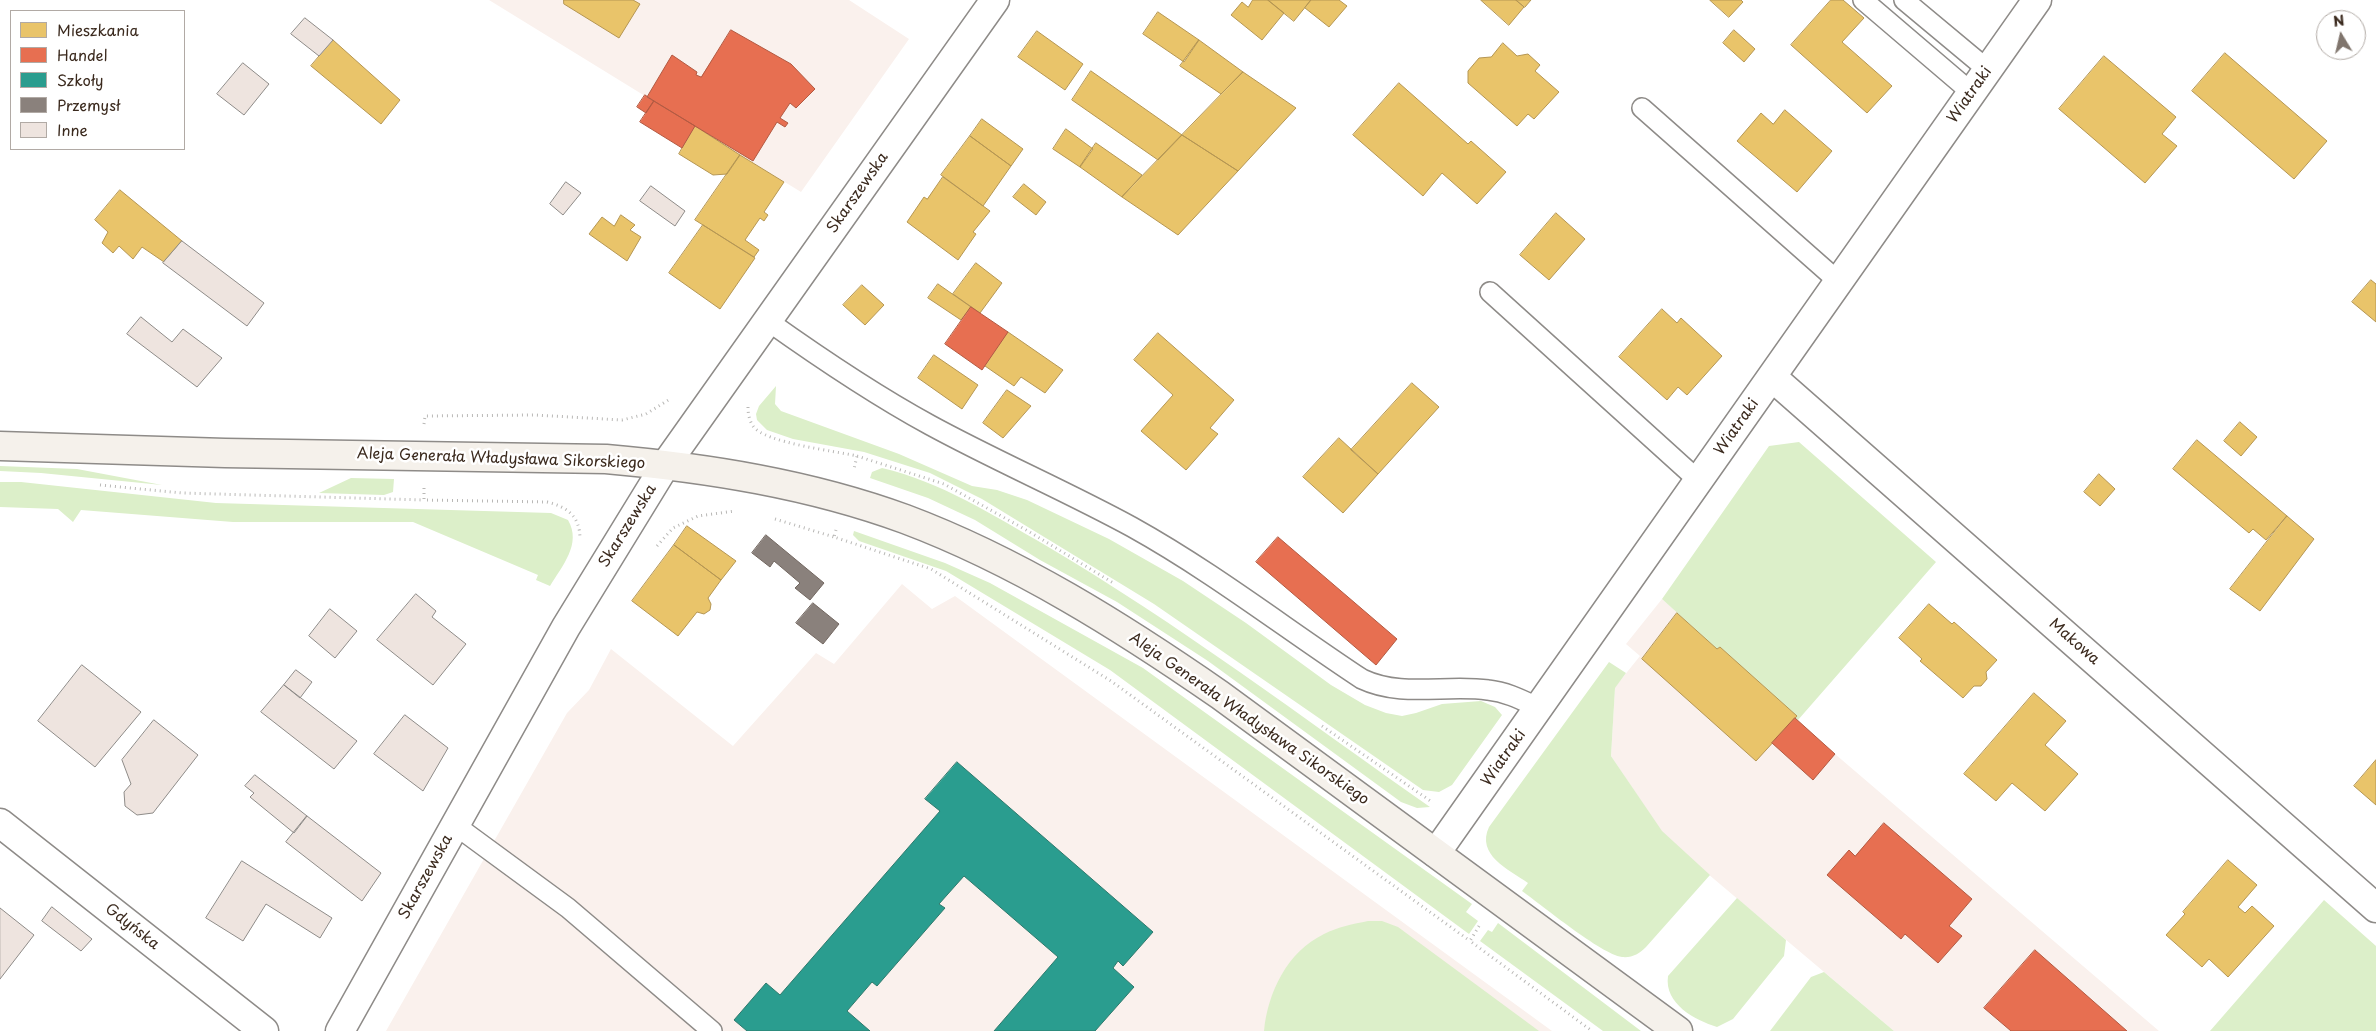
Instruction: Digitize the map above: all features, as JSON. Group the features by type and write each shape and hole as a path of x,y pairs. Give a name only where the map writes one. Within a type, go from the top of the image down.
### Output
{"main road":[{"name":"Aleja Generała Władysława Sikorskiego","path":"0,446 225,453 576,458 666,464 789,485 847,500 905,519 952,539 1092,612 1157,651 1220,695 1678,1031"}],"street":[{"name":"Skarszewska","path":"340,1031 566,627 666,464 995,0"},
{"name":"Wiatraki","path":"1436,853 2037,0"},
{"name":"Makowa","path":"1772,377 2376,908"},
{"name":"Gdyńska","path":"0,823 264,1031"}],"lane":[{"path":"1863,0 1972,93"},
{"path":"1904,0 1988,70"},
{"path":"1642,108 1839,282"},
{"path":"1490,292 1699,481"},
{"path":"768,321 828,364 929,424 1041,479 1133,528 1199,567 1362,679 1379,687 1396,690 1487,690 1508,693 1539,708"},
{"path":"455,825 568,908 712,1031"}],"path":[{"path":"729,375 756,394 748,408 754,427 762,434 780,441 857,456 847,500 834,536 931,569 1112,681 1470,941"},
{"path":"95,484 182,494 424,500"}],"shaded area":[{"path":"489,0 849,0 909,39 801,192"},
{"path":"902,584 932,609 955,596 1552,1031 386,1031 567,713 589,690 611,649 733,746 816,653 834,664"},
{"path":"1662,599 1717,649 1720,647 1797,716 1796,718 1835,754 2159,1031 1894,1031 1682,852 1661,831 1611,756 1615,687 1640,656 1626,644"}],"green space":[{"path":"776,386 775,404 781,411 899,454 972,486 997,490 1027,500 1109,539 1183,581 1246,623 1331,685 1365,705 1386,713 1402,716 1442,704 1481,701 1495,707 1502,715 1452,785 1439,792 1423,790 1154,604 982,499 930,473 864,452 793,439 767,430 757,420 756,414 759,406"},
{"path":"1799,442 1936,562 1798,720 1795,718 1797,716 1720,647 1717,649 1662,599 1769,446"},
{"path":"0,466 77,469 162,485 41,473 0,471"},
{"path":"882,468 925,482 986,511 1095,575 1240,672 1430,807 1417,808 1401,802 1208,661 1117,602 1040,560 975,520 928,498 870,478 872,472"},
{"path":"351,478 394,479 393,492 384,495 319,493"},
{"path":"0,482 21,482 216,503 551,513 568,520 573,538 565,563 550,586 536,580 538,575 413,522 233,522 81,510 73,522 58,509 0,507"},
{"path":"854,531 945,563 990,583 1143,668 1472,904 1466,912 1478,921 1469,934 1110,670 946,571 859,541 853,535"},
{"path":"1609,662 1626,673 1615,688 1611,756 1662,831 1710,875 1646,947 1641,952 1629,957 1622,957 1600,948 1522,891 1528,883 1503,867 1496,860 1490,853 1486,837 1489,827"},
{"path":"1737,898 1786,940 1784,956 1733,1019 1717,1027 1691,1015 1676,1003 1668,986 1668,976"},
{"path":"2324,900 2376,946 2376,1031 2210,1031"},
{"path":"1368,921 1382,921 1398,927 1539,1031 1264,1031 1266,1016 1275,988 1290,962 1300,951 1324,934"},
{"path":"1498,923 1641,1031 1603,1031 1480,941 1488,930 1492,932"},
{"path":"1824,972 1894,1031 1770,1031 1811,977"}],"building: Mieszkania":[{"path":"564,0 633,0 640,4 619,38 564,4"},
{"path":"1253,0 1268,0 1284,13 1262,40 1231,15 1242,2 1248,7"},
{"path":"1268,0 1311,0 1294,21"},
{"path":"1311,0 1339,0 1347,6 1329,27 1305,8"},
{"path":"1481,0 1516,0 1524,7 1509,25"},
{"path":"1516,0 1531,0 1525,7"},
{"path":"1710,0 1741,0 1743,2 1729,17"},
{"path":"1831,0 1843,0 1864,18 1842,42 1892,86 1867,113 1791,45"},
{"path":"1158,12 1199,40 1184,62 1143,34"},
{"path":"1734,30 1755,49 1744,62 1723,43"},
{"path":"1037,31 1083,64 1065,90 1018,57"},
{"path":"333,40 400,100 381,124 311,66"},
{"path":"1199,40 1243,72 1221,94 1180,66"},
{"path":"1503,43 1517,56 1528,54 1540,65 1535,71 1559,92 1534,119 1528,114 1517,126 1468,83 1468,71 1479,58 1491,57"},
{"path":"2225,53 2327,141 2294,179 2192,91"},
{"path":"2104,56 2176,117 2162,134 2177,146 2145,183 2059,109"},
{"path":"1091,71 1182,135 1158,160 1072,100"},
{"path":"1243,72 1296,108 1238,171 1182,135"},
{"path":"1399,83 1468,144 1471,141 1506,172 1477,204 1442,173 1423,196 1353,135"},
{"path":"1785,110 1832,151 1797,192 1737,141 1761,113 1773,124"},
{"path":"982,119 1023,149 1011,166 970,136"},
{"path":"695,126 740,155 727,174 713,175 679,154"},
{"path":"1066,129 1093,149 1080,167 1053,149"},
{"path":"1182,135 1238,171 1178,235 1122,197"},
{"path":"970,136 1011,166 983,206 941,175"},
{"path":"1096,143 1142,175 1122,197 1080,167"},
{"path":"740,155 784,182 764,212 768,215 764,221 760,218 745,240 759,250 754,257 695,220"},
{"path":"943,177 990,211 973,232 976,234 958,260 907,222 924,197 927,199"},
{"path":"1024,184 1046,202 1036,215 1013,197"},
{"path":"120,190 182,241 164,262 142,247 133,259 119,246 113,253 102,243 108,232 95,220"},
{"path":"1556,213 1585,239 1549,280 1520,255"},
{"path":"621,215 635,225 630,230 641,237 627,261 589,234 602,217 614,226"},
{"path":"703,225 755,258 720,309 669,273"},
{"path":"976,263 1002,283 980,313 953,294"},
{"path":"2371,280 2376,284 2376,322 2352,302"},
{"path":"938,284 971,307 961,320 928,298"},
{"path":"862,285 884,305 865,325 843,305"},
{"path":"1662,309 1677,323 1681,318 1722,356 1687,395 1678,387 1667,400 1619,357"},
{"path":"1008,332 1063,370 1045,393 1021,377 1014,386 985,366"},
{"path":"1158,333 1234,400 1210,428 1218,434 1186,470 1141,431 1173,395 1134,360"},
{"path":"934,355 978,385 962,409 918,378"},
{"path":"1412,383 1439,407 1378,474 1351,450"},
{"path":"1007,390 1031,406 1003,438 983,423"},
{"path":"2240,422 2257,437 2241,456 2224,441"},
{"path":"1339,438 1378,474 1343,513 1303,477"},
{"path":"2197,440 2287,516 2266,540 2253,529 2249,533 2173,469"},
{"path":"2099,474 2115,489 2100,506 2084,492"},
{"path":"2287,516 2314,539 2260,611 2230,589"},
{"path":"687,526 736,561 721,580 674,545"},
{"path":"674,545 721,580 708,598 711,604 710,610 704,614 697,612 678,636 632,601"},
{"path":"1929,604 1952,624 1954,622 1997,660 1986,672 1987,679 1981,686 1974,686 1963,698 1920,661 1922,659 1899,638"},
{"path":"1677,613 1717,649 1720,647 1797,716 1756,761 1642,659"},
{"path":"2034,693 2066,721 2045,745 2078,774 2045,811 2012,783 1996,801 1964,774"},
{"path":"2376,760 2376,805 2354,786"},
{"path":"2228,860 2257,885 2238,907 2245,913 2252,906 2274,926 2228,977 2209,959 2202,967 2166,935 2185,914 2183,912"}],"building: Handel":[{"path":"731,30 791,64 815,89 796,108 790,103 780,118 788,123 785,127 777,122 753,161 647,97 672,55 697,72 696,75 701,77"},
{"path":"645,95 654,101 646,113 637,107"},
{"path":"654,101 695,126 682,148 640,122"},
{"path":"971,307 1008,332 982,370 945,344"},
{"path":"1278,537 1397,639 1376,665 1256,562"},
{"path":"1795,718 1835,754 1813,780 1772,743"},
{"path":"1884,823 1972,899 1949,926 1962,936 1938,963 1905,934 1901,939 1827,875 1849,850 1855,856"},
{"path":"2035,950 2127,1031 2011,1031 1984,1008"}],"building: Szkoły":[{"path":"957,762 1153,932 1123,966 1118,961 1113,968 1134,987 1095,1031 994,1031 1058,957 964,876 939,904 945,908 877,986 872,982 847,1011 870,1031 747,1031 734,1020 766,983 780,995 940,811 925,799"}],"building: Przemysł":[{"path":"766,535 824,583 810,600 795,588 800,583 774,561 770,567 752,553"},
{"path":"813,603 839,624 823,644 796,623"}],"building: Inne":[{"path":"305,18 333,40 319,56 291,34"},
{"path":"243,63 269,84 244,115 217,94"},
{"path":"566,182 581,193 563,215 550,204"},
{"path":"651,186 685,211 675,226 640,201"},
{"path":"182,241 264,303 247,326 163,263"},
{"path":"141,317 172,342 183,329 222,358 197,387 127,334"},
{"path":"416,594 436,611 432,617 466,644 433,685 377,640"},
{"path":"330,609 357,631 335,658 309,636"},
{"path":"82,665 141,712 95,767 38,721"},
{"path":"296,670 312,682 300,698 284,685"},
{"path":"284,685 357,741 334,769 261,712"},
{"path":"405,715 448,748 423,791 374,754"},
{"path":"154,720 198,755 153,813 137,815 125,806 124,792 131,784 122,760"},
{"path":"255,775 307,816 294,833 250,797 254,793 245,786"},
{"path":"307,816 381,873 362,901 286,842"},
{"path":"242,861 332,918 320,938 266,904 243,941 206,918"},
{"path":"52,907 92,939 81,951 42,921"},
{"path":"0,908 34,935 0,979"}]}
